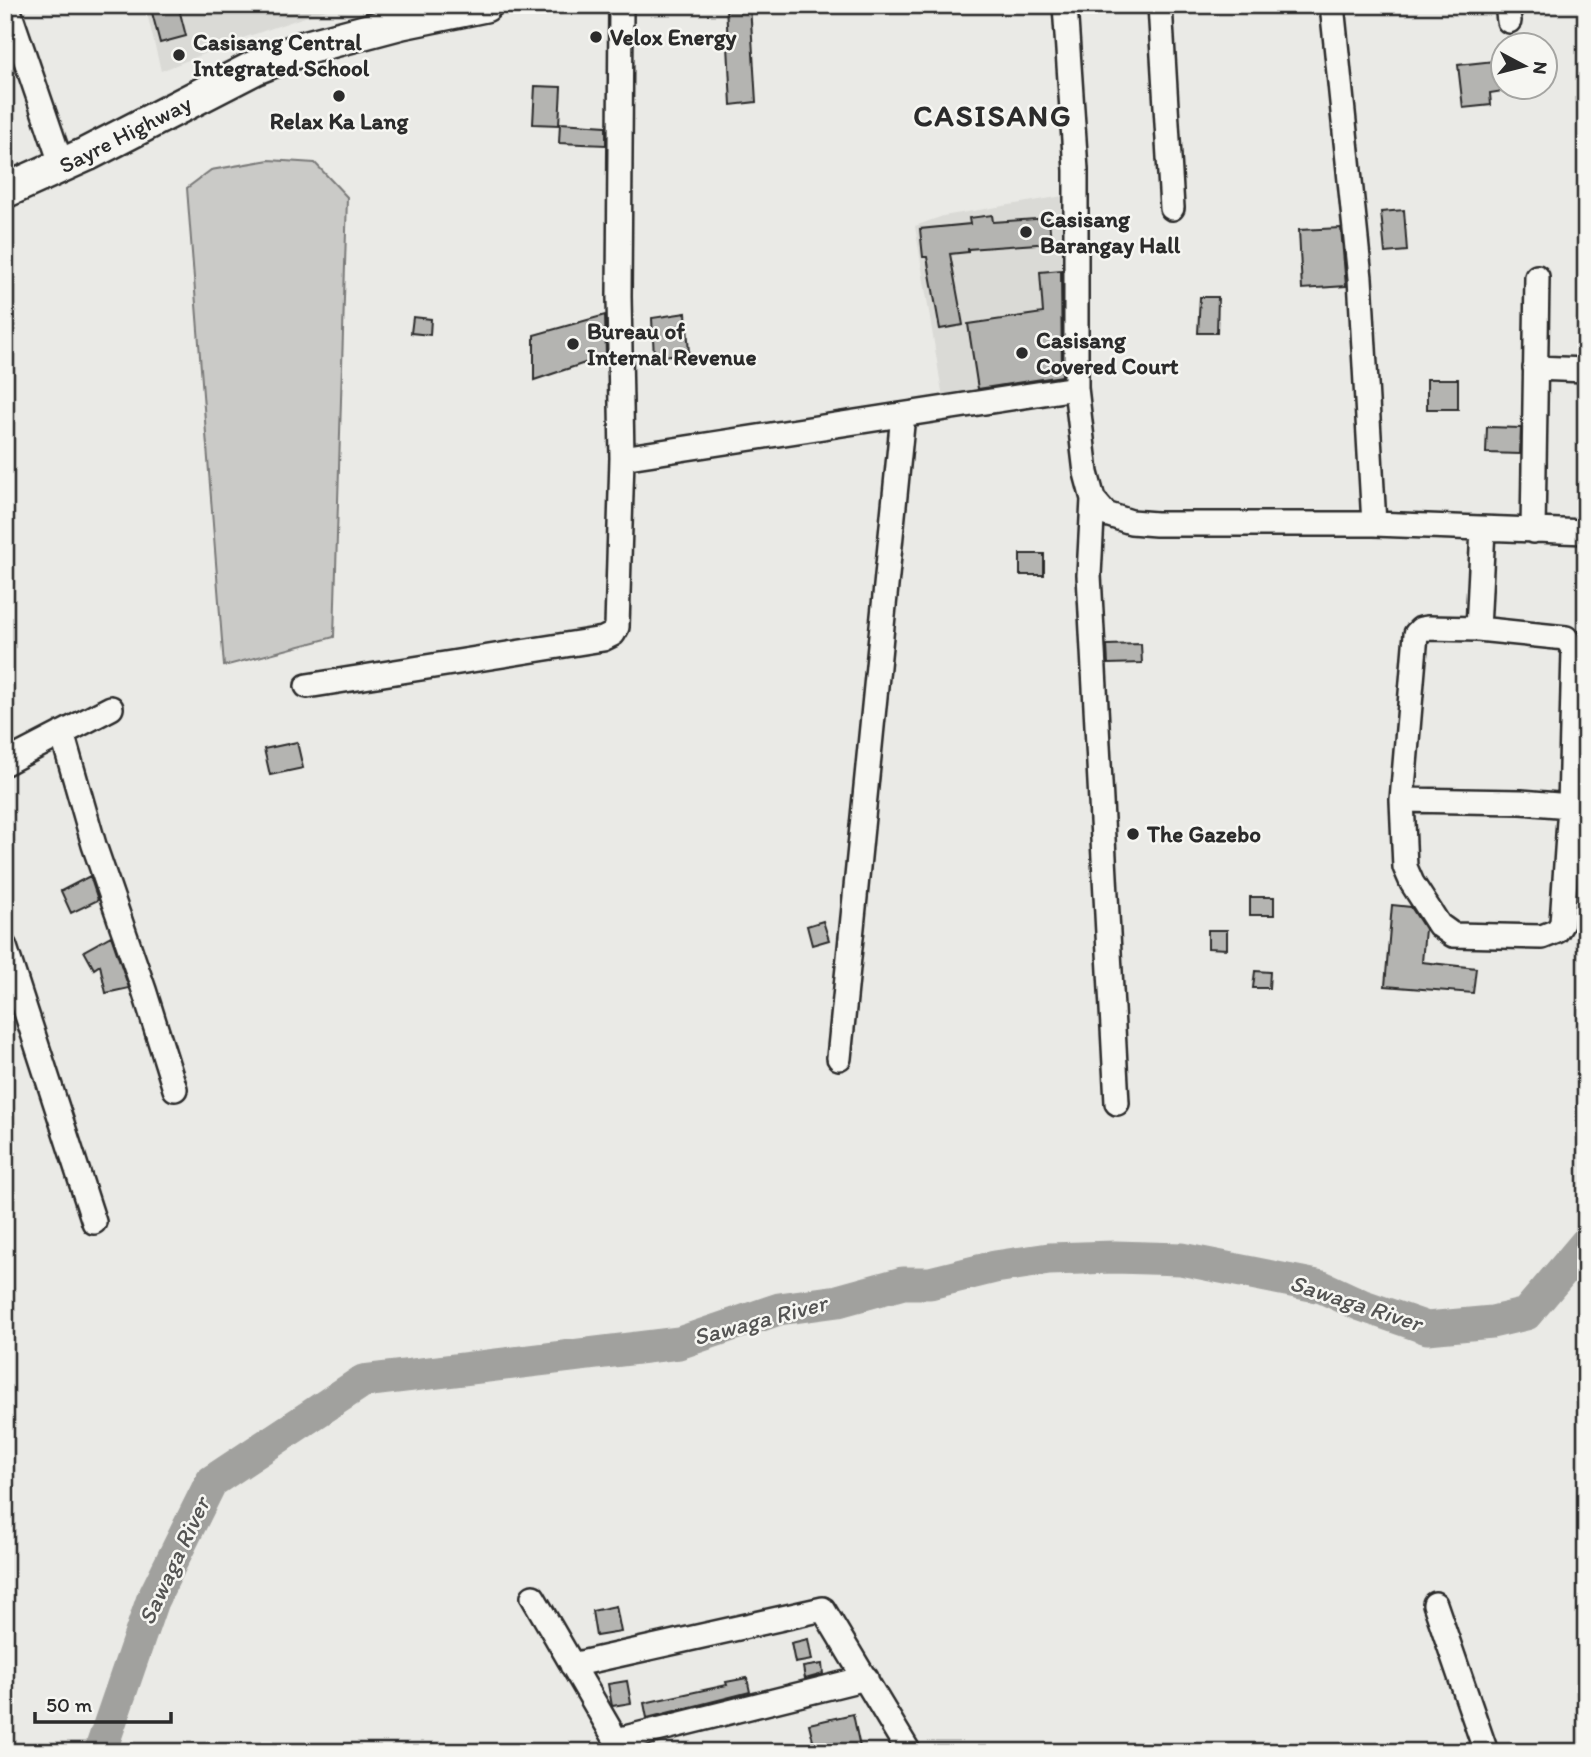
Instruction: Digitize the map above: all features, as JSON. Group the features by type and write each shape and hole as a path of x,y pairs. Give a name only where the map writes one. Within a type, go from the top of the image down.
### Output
{"highway":[{"name":"Sayre Highway","path":"5,191 62,166 254,68 304,48 390,24 485,5"}],"street":[{"path":"7,5 62,166"},
{"path":"307,686 603,639 613,634 617,627 622,458 621,5"},
{"path":"1065,5 1076,170 1076,388 1086,473 1093,499 1089,575 1117,1103"},
{"path":"1160,5 1172,208"},
{"path":"1332,5 1360,278 1374,524"},
{"path":"1533,531 1536,277"},
{"path":"1535,368 1586,370"},
{"path":"622,458 1076,388"},
{"path":"839,1058 903,415"},
{"path":"1093,499 1106,514 1131,522 1156,524 1374,524 1586,532"},
{"path":"1478,629 1483,529"},
{"path":"1427,628 1478,629 1566,638 1572,643 1574,650 1570,806 1562,923 1557,931 1542,937 1453,935 1439,925 1405,867 1402,800 1416,634 1427,628"},
{"path":"5,763 111,708"},
{"path":"62,733 94,845 175,1089"},
{"path":"1402,800 1521,802 1570,806"},
{"path":"5,947 94,1222"},
{"path":"533,1597 620,1746 866,1678"},
{"path":"1435,1604 1486,1752"},
{"path":"572,1665 823,1609 909,1752"}],"shaded area":[{"name":"Casisang Central Integrated School","path":"145,5 340,5 243,38 161,71"},
{"path":"269,160 315,163 347,197 334,637 224,666 187,188 211,170"},
{"path":"1069,195 1076,388 944,404 915,226 943,216"}],"building":[{"path":"150,5 178,5 186,36 160,43"},
{"path":"726,5 750,5 756,102 731,105"},
{"path":"1490,61 1491,105 1463,108 1458,65"},
{"path":"535,86 561,87 559,125 533,124"},
{"path":"560,123 606,126 606,145 559,143"},
{"path":"1404,210 1407,251 1385,253 1381,212"},
{"path":"992,215 993,222 1049,218 1051,243 968,249 968,252 950,254 963,325 940,329 927,257 923,257 920,229 970,224 969,218"},
{"path":"1341,228 1346,286 1302,289 1299,230"},
{"name":"Casisang Covered Court","path":"1061,270 1062,376 978,389 968,324 1043,313 1040,272"},
{"path":"1200,297 1218,297 1217,333 1198,333"},
{"path":"686,313 689,353 654,357 652,318"},
{"name":"Bureau of Internal Revenue","path":"605,315 606,356 534,380 534,335"},
{"path":"413,317 431,319 430,335 411,333"},
{"path":"1427,379 1458,379 1458,409 1427,409"},
{"path":"1487,427 1521,428 1520,454 1486,453"},
{"path":"1020,554 1044,554 1044,575 1020,575"},
{"path":"1141,644 1142,663 1108,664 1107,645"},
{"path":"297,742 303,768 270,775 264,749"},
{"path":"90,876 98,900 71,913 61,891"},
{"path":"1250,897 1274,897 1274,915 1250,915"},
{"path":"1392,905 1411,907 1425,929 1422,962 1476,968 1473,993 1385,986"},
{"path":"823,921 829,940 812,945 807,926"},
{"path":"1208,930 1227,930 1227,949 1208,948"},
{"path":"111,936 129,988 106,993 100,965 94,969 84,951"},
{"path":"1255,971 1270,972 1269,988 1253,988"},
{"path":"616,1606 621,1632 596,1636 592,1611"},
{"path":"808,1639 812,1660 795,1663 791,1643"},
{"path":"822,1664 823,1674 805,1679 803,1667"},
{"path":"747,1678 750,1692 647,1718 644,1703"},
{"path":"627,1681 631,1703 612,1706 608,1684"},
{"path":"853,1714 861,1752 816,1752 809,1724"}],"waterway":[{"name":"Sawaga River","path":"100,1752 152,1601 211,1482 363,1381 679,1343 779,1309 838,1301 903,1283 930,1283 995,1267 1049,1259 1181,1259 1322,1287 1361,1305 1427,1328 1492,1322 1526,1314 1586,1243"}],"place":[{"name":"Velox Energy","path":"596,37"},
{"name":"Casisang Central Integrated School","path":"179,55"},
{"name":"Relax Ka Lang","path":"339,96"},
{"name":"Casisang Barangay Hall","path":"1026,232"},
{"name":"Bureau of Internal Revenue","path":"573,344"},
{"name":"Casisang Covered Court","path":"1022,353"},
{"name":"The Gazebo","path":"1133,834"}],"district":[{"name":"CASISANG","path":"993,116"}]}
